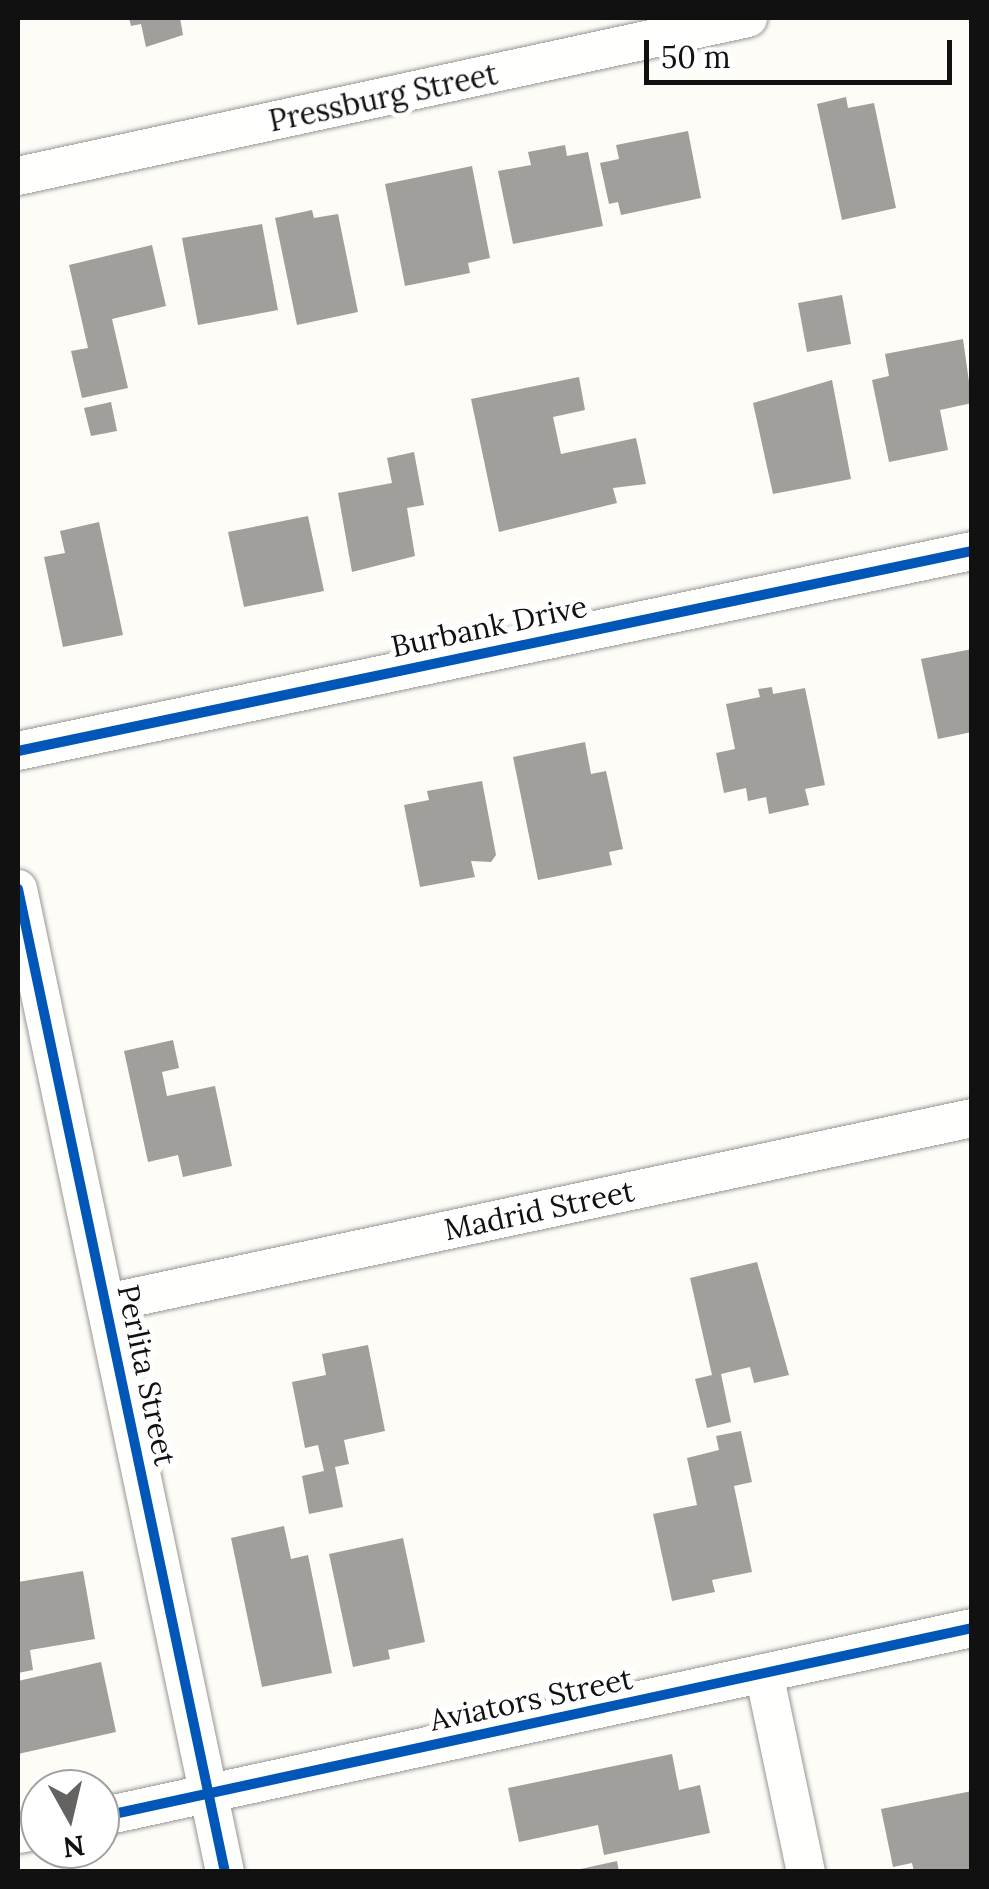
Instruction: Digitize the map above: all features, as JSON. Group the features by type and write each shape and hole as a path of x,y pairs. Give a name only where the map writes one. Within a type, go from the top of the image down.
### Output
{"street":[{"name":"Pressburg Street","path":"18,176 748,18"},
{"name":"Burbank Drive","path":"18,751 972,551"},
{"name":"Perlita Street","path":"18,889 225,1872"},
{"name":"Madrid Street","path":"107,1303 972,1118"},
{"name":"Aviators Street","path":"120,1814 972,1628"},
{"path":"764,1674 806,1872"}],"building":[{"path":"129,18 180,18 183,35 146,47 141,24 131,26"},
{"path":"846,97 848,108 874,103 896,208 842,220 817,104"},
{"path":"688,131 701,198 621,215 618,202 609,204 600,163 619,159 616,145"},
{"path":"565,145 567,156 588,152 603,226 513,244 498,171 531,165 528,152"},
{"path":"472,166 490,258 468,263 470,273 405,286 385,184"},
{"path":"312,210 314,218 338,214 358,312 297,325 275,218"},
{"path":"262,224 278,310 198,325 182,238"},
{"path":"152,245 166,306 112,319 128,388 82,398 71,351 88,348 69,265"},
{"path":"842,295 851,344 807,352 798,303"},
{"path":"963,339 972,403 940,410 948,450 889,462 872,380 889,376 885,354"},
{"path":"579,377 585,410 553,417 561,454 636,438 646,484 613,488 617,503 499,532 471,399"},
{"path":"832,380 851,479 773,494 753,403"},
{"path":"111,402 117,431 91,436 84,408"},
{"path":"414,452 424,505 407,508 415,556 352,572 338,493 392,483 387,458"},
{"path":"308,516 324,591 244,607 228,532"},
{"path":"99,522 123,635 63,647 44,557 65,553 60,531"},
{"path":"972,649 972,732 938,739 921,659"},
{"path":"772,687 773,694 805,688 825,785 805,789 809,805 769,814 766,797 748,801 746,788 724,793 716,753 735,749 726,704 760,697 758,689"},
{"path":"585,742 591,774 606,771 623,849 609,852 612,865 538,880 513,757"},
{"path":"482,781 496,855 491,862 471,861 475,877 420,887 404,805 429,800 427,791"},
{"path":"173,1040 179,1068 162,1072 167,1096 215,1086 232,1166 183,1177 178,1155 148,1162 124,1051"},
{"path":"757,1262 789,1375 754,1383 750,1367 721,1374 731,1422 707,1428 695,1379 712,1375 690,1278"},
{"path":"368,1345 385,1431 344,1440 349,1464 335,1467 343,1507 309,1514 302,1476 324,1471 318,1445 305,1448 292,1382 326,1375 322,1354"},
{"path":"741,1431 752,1482 734,1486 752,1572 712,1580 715,1592 672,1601 653,1514 697,1505 687,1458 719,1450 716,1436"},
{"path":"284,1526 291,1559 308,1555 332,1673 262,1687 231,1538"},
{"path":"403,1538 425,1642 388,1650 390,1659 353,1667 329,1554"},
{"path":"83,1571 95,1639 30,1650 33,1670 18,1673 18,1582"},
{"path":"101,1662 116,1732 18,1754 18,1681"},
{"path":"672,1754 679,1790 700,1785 710,1833 604,1855 598,1825 519,1842 508,1788"},
{"path":"972,1791 972,1872 914,1872 912,1863 893,1867 881,1809"},
{"path":"617,1861 619,1872 576,1872 576,1870"}],"cycle path":[{"path":"18,751 972,551"},
{"path":"18,889 225,1872"},
{"path":"120,1813 972,1628"}]}
